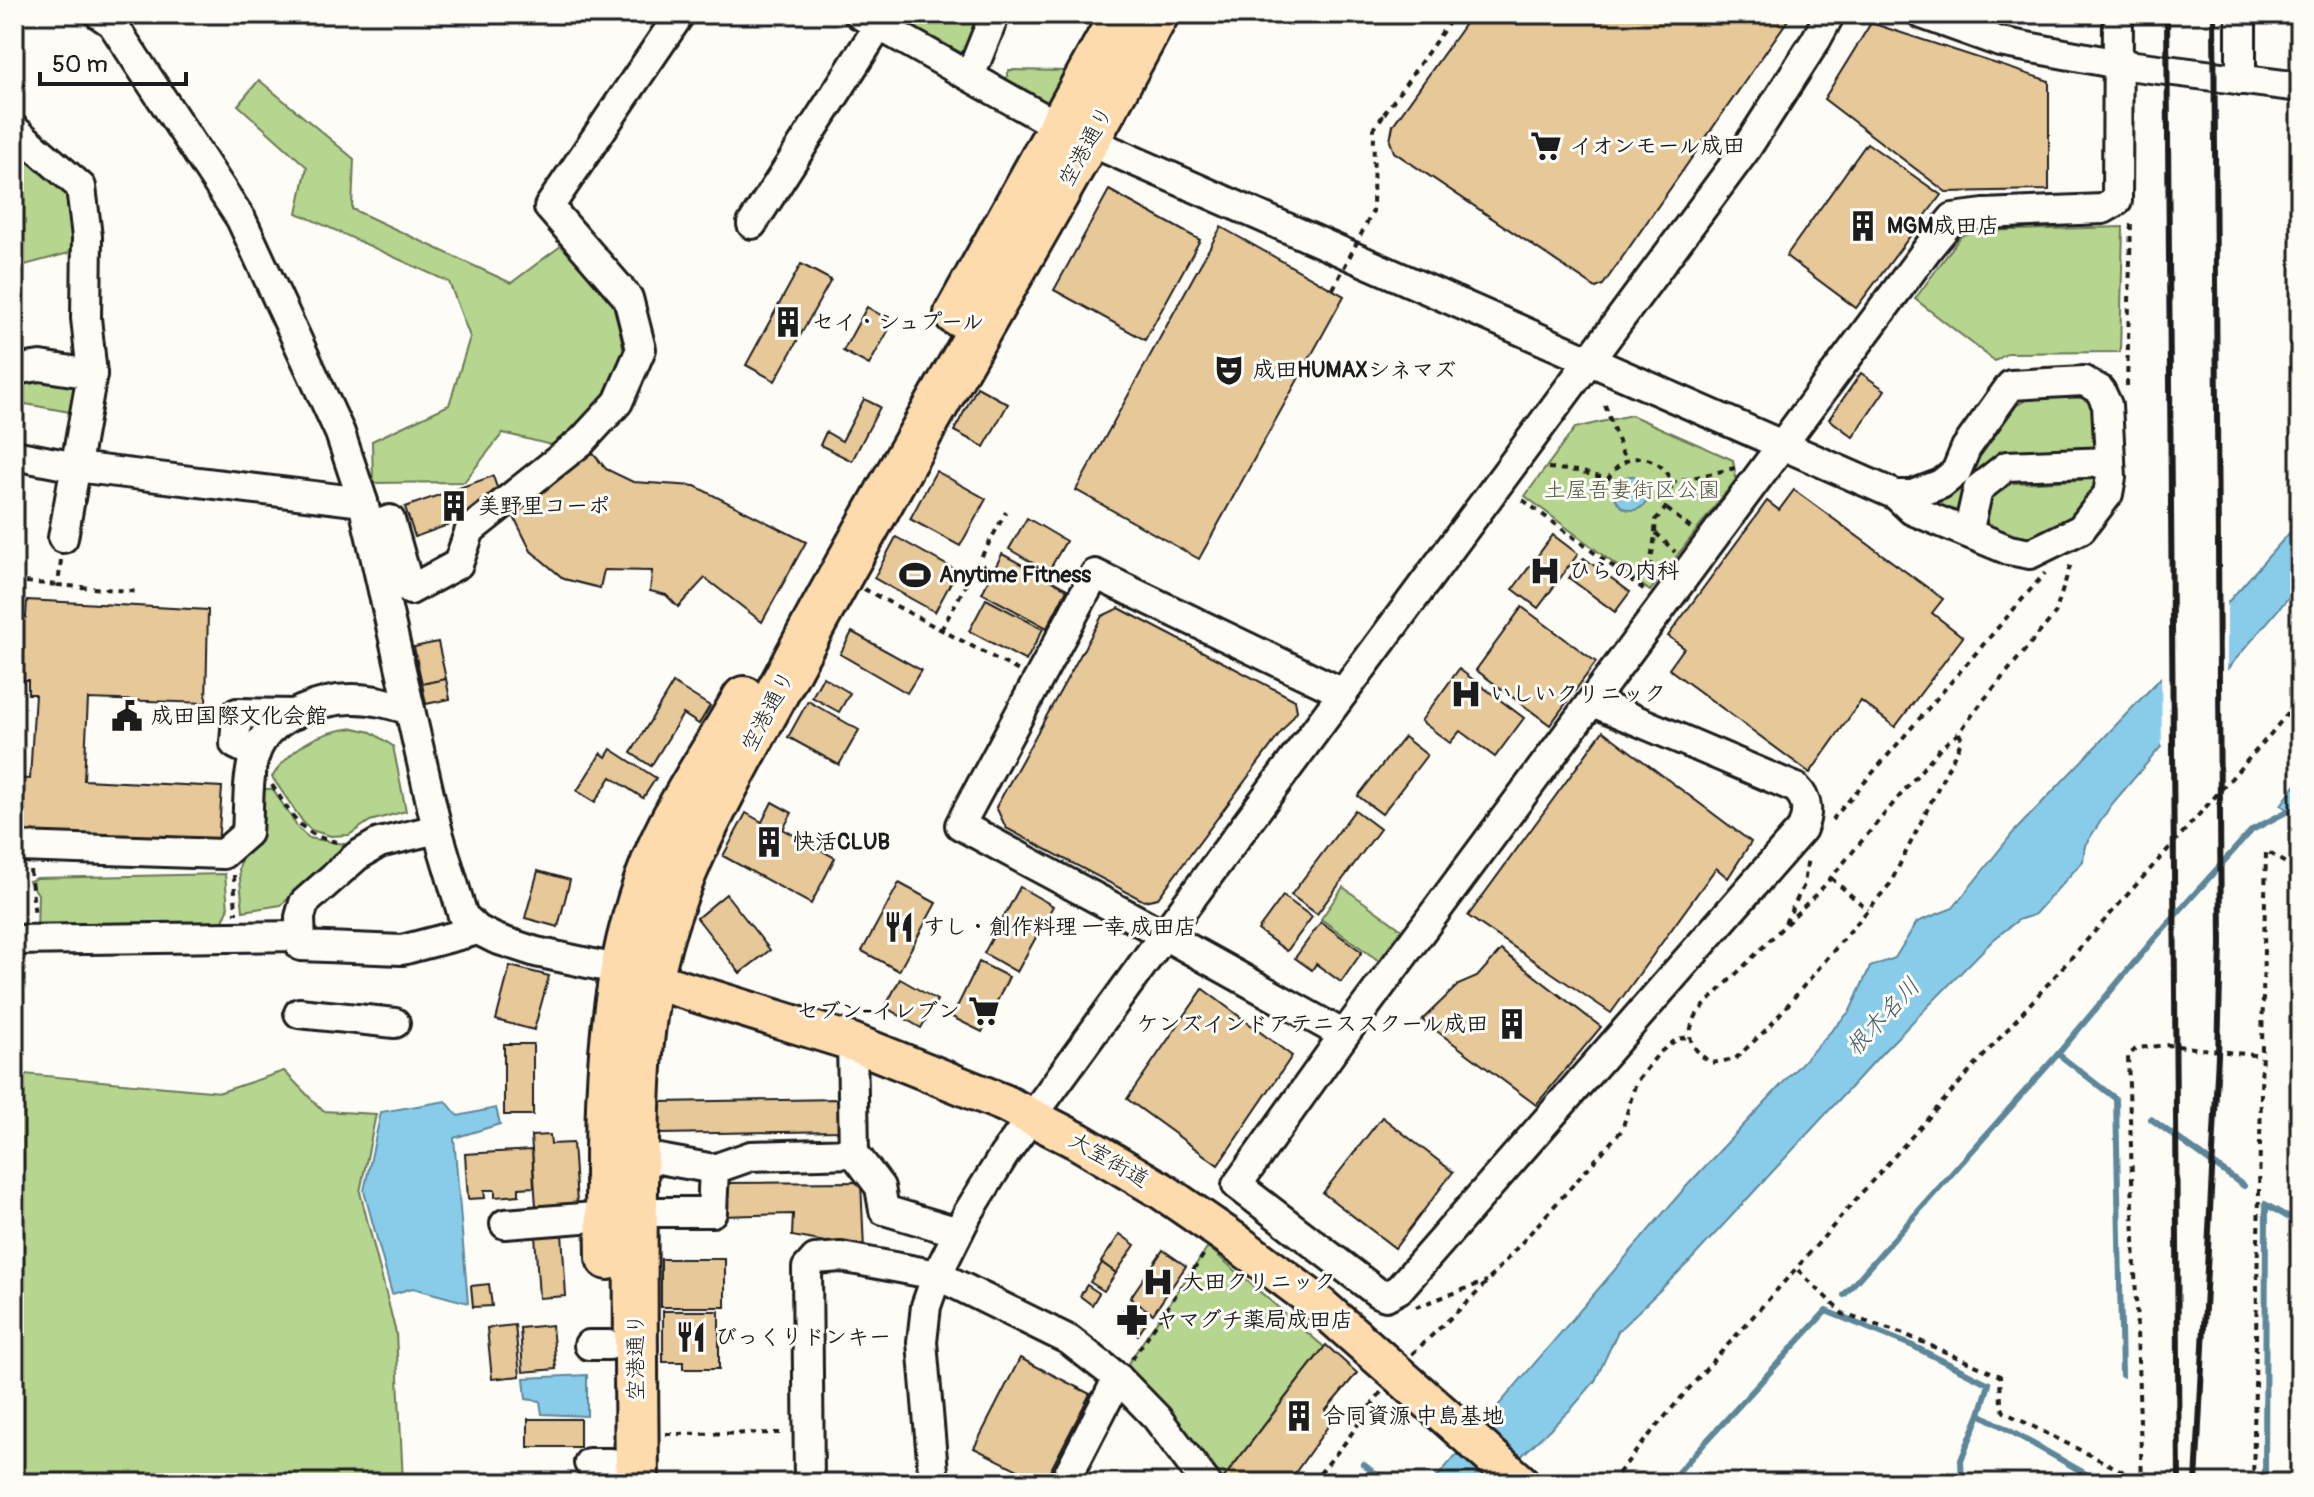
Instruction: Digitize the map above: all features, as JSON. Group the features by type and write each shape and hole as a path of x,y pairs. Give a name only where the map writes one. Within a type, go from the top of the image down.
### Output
{"highway":[{"name":"空港通り","path":"1075,134 1122,14"},
{"name":"空港通り","path":"612,1473 599,1345 622,1214 637,1155 639,1057 636,975 630,933 652,863 670,824 791,615 1075,134 1157,14"},
{"name":"空港通り","path":"612,1473 622,1214 606,1129 608,1068 612,1026 636,975"}],"main road":[{"name":"大室街道","path":"636,975 852,1042 1032,1116 1162,1191 1315,1301 1521,1483"}],"street":[{"path":"99,14 112,23 241,219 340,433 366,515 437,829 463,916 478,930 536,952 636,975"},
{"path":"14,455 390,520 410,590 458,564 470,530 582,441 618,402 641,349 628,298 549,207 680,14"},
{"path":"970,76 995,14"},
{"path":"934,1483 922,1342 926,1306 958,1232 990,1178 1164,935 1746,149 1830,14"},
{"path":"1922,14 2000,42 2119,64 2300,87"},
{"path":"1593,702 1796,788 1805,797 1807,814 1802,829 1399,1289 1386,1296 1237,1185 1344,1035 1953,218 2103,209 2117,201 2118,14"},
{"path":"2241,14 2241,80"},
{"path":"752,224 870,19 1075,134 1896,495 1912,510 2009,550 2030,554 2081,529 2108,494 2107,405 2100,390 2084,381 2011,385 1966,448 1956,472 1941,484 1912,495 1896,495"},
{"path":"14,129 81,187 87,237 86,318 92,374 63,538"},
{"path":"14,370 40,366 92,374"},
{"path":"1968,533 1978,489 2007,466 2110,462"},
{"path":"1343,693 1095,574 960,825 1344,1035"},
{"path":"23,847 223,854 247,833 262,767 235,744 237,713 296,714 327,702 351,699 388,703 410,710"},
{"path":"437,829 379,843 357,856 304,903 300,917 301,946 402,950 478,930"},
{"path":"26,940 301,936"},
{"path":"299,1013 395,1023"},
{"path":"852,1042 854,1153 880,1187 884,1210 958,1232"},
{"path":"637,1155 714,1169 751,1156 854,1153"},
{"path":"505,1224 622,1214 712,1212 714,1169"},
{"path":"809,1483 807,1268 815,1259 841,1257 937,1275 1069,1340 1118,1378 1157,1418 1206,1483"},
{"path":"1064,1483 1118,1378"}],"path":[{"path":"1333,289 1373,211 1374,129 1455,14"},
{"path":"2127,386 2132,209"},
{"path":"1605,405 1625,461"},
{"path":"1523,500 1650,594 1648,572 1656,533 1655,520 1667,509 1671,483 1665,468 1654,460 1640,458 1625,461 1608,479 1578,471 1548,468"},
{"path":"1671,483 1745,466"},
{"path":"1667,509 1693,530"},
{"path":"941,630 1006,512"},
{"path":"1656,533 1683,560"},
{"path":"58,585 63,538"},
{"path":"1959,733 1962,740 1890,884 1769,1027 1735,1059 1711,1063 1701,1056 1689,1037 1690,1025 1699,1011 1831,878 1940,748 1959,733 2055,614 2072,557"},
{"path":"1832,820 2052,566"},
{"path":"14,581 140,592"},
{"path":"857,585 1028,676"},
{"path":"1611,1483 1697,1378 1797,1270 1857,1198 2300,698"},
{"path":"262,767 309,835 335,843 346,840"},
{"path":"1782,928 1804,885 1810,846"},
{"path":"23,847 26,940"},
{"path":"2253,1483 2266,851 2300,872"},
{"path":"233,866 236,920"},
{"path":"1831,878 1868,910"},
{"path":"1312,1483 1395,1372 1489,1280 1622,1130 1636,1082 1659,1053 1677,1039 1689,1037"},
{"path":"1797,1270 1843,1314 1904,1334 2000,1376 2004,1412 2142,1482 2128,1056 2137,1048 2169,1045 2261,1056"},
{"path":"1118,1378 1208,1247"},
{"path":"1414,1307 1489,1280"},
{"path":"655,1434 796,1433"}],"green space":[{"path":"889,14 979,14 965,55"},
{"path":"1009,70 1069,71 1048,109 1004,84"},
{"path":"259,80 354,159 352,209 511,283 562,245 615,300 624,353 599,405 559,447 503,433 464,482 373,483 372,441 449,405 470,337 449,282 297,213 307,167 238,105"},
{"path":"14,140 77,194 82,218 69,253 14,268"},
{"path":"2123,227 2120,352 2008,353 1995,361 1915,299 1961,236 1974,231"},
{"path":"14,377 87,382 81,414 14,402"},
{"path":"2088,395 2099,403 2100,441 2095,448 2007,451 1983,475 1964,521 1923,501 1966,476 2017,405 2032,397"},
{"name":"土屋吾妻街区公園","path":"1631,415 1733,460 1736,479 1650,591 1525,496 1575,428"},
{"path":"2099,479 2099,489 2073,522 2025,544 1987,526 1978,515 1995,484"},
{"path":"354,728 371,732 393,746 406,811 370,821 349,835 331,836 311,830 272,777 297,749 317,737"},
{"path":"264,789 273,789 298,828 309,838 344,844 328,864 281,905 243,911 239,868 245,845 258,845"},
{"path":"225,874 228,909 221,926 37,933 38,894 29,881 37,878"},
{"path":"1343,887 1402,930 1379,961 1321,919"},
{"path":"284,1071 323,1111 376,1114 360,1192 396,1333 403,1483 14,1483 14,1073 221,1092"},
{"path":"1208,1247 1324,1347 1223,1478 1204,1479 1118,1378"}],"water":[{"path":"1632,476 1644,481 1649,493 1644,505 1632,510 1620,505 1615,493 1620,481"},
{"name":"根木名川","path":"2300,521 2300,584 2112,804 2085,845 2083,861 2034,915 2018,920 1993,940 1883,1052 1689,1262 1618,1331 1595,1381 1572,1408 1493,1483 1432,1483 1684,1189 1850,1011 1870,967 1895,958 1917,922 1953,908 2013,833 2156,683"},
{"path":"2300,779 2300,819 2281,805"},
{"path":"446,1101 458,1116 496,1108 500,1124 454,1138 468,1303 413,1288 392,1294 364,1191 381,1112"},
{"path":"587,1375 587,1416 542,1414 540,1401 526,1399 524,1378"}],"pier":[{"path":"2227,597 2227,675 2162,752 2161,672"}],"building":[{"name":"イオンモール成田","path":"1472,14 1792,14 1603,285 1596,288 1394,152 1390,141 1393,125"},
{"path":"1871,23 2049,81 2049,190 1946,192 1824,99"},
{"name":"MGM成田店","path":"1867,143 1941,195 1856,308 1786,256"},
{"path":"1109,190 1200,240 1145,340 1054,290"},
{"path":"1221,227 1344,296 1199,559 1076,490"},
{"name":"セイ・シュプール","path":"801,264 831,280 775,381 746,365"},
{"path":"867,307 893,322 869,365 843,351"},
{"path":"1861,373 1885,390 1853,437 1829,419"},
{"path":"977,387 1008,404 984,447 954,431"},
{"path":"864,399 880,407 852,461 820,445 826,432 842,441"},
{"path":"585,444 606,469 633,482 695,486 806,542 762,622 705,578 678,607 666,595 650,591 652,571 604,570 600,588 564,579 531,551 510,509"},
{"path":"936,471 986,499 960,546 910,519"},
{"name":"美野里コーポ","path":"493,476 503,505 415,537 405,507"},
{"path":"1794,490 1943,599 1932,613 1963,637 1895,727 1861,701 1810,773 1669,669 1684,648 1668,636 1767,501 1779,510"},
{"path":"1027,518 1066,541 1048,572 1009,549"},
{"name":"ひらの内科","path":"1553,535 1578,554 1538,608 1513,589"},
{"name":"Anytime Fitness","path":"896,537 957,571 935,612 874,578"},
{"path":"1002,554 1067,589 1047,628 982,593"},
{"path":"1584,558 1630,592 1615,612 1569,578"},
{"path":"986,599 1043,629 1026,661 969,631"},
{"name":"成田国際文化会館","path":"27,600 208,610 206,703 88,699 84,780 222,787 218,846 14,839 14,778 30,779 35,694 28,694 28,680 18,680 21,616 26,617"},
{"path":"1522,607 1596,662 1550,725 1476,670"},
{"path":"1119,608 1295,700 1297,711 1158,898 1144,901 1006,828 996,807 1102,616"},
{"path":"852,632 921,670 907,693 840,654"},
{"path":"438,642 446,679 422,684 414,647"},
{"name":"いしいクリニック","path":"1459,669 1524,718 1495,757 1460,731 1450,743 1421,721"},
{"path":"823,677 850,693 839,712 812,697"},
{"path":"446,679 450,699 426,704 422,684"},
{"path":"673,683 710,706 699,724 683,714 651,766 631,753"},
{"path":"808,701 859,730 839,765 788,737"},
{"path":"1603,731 1751,842 1728,878 1716,868 1611,1013 1468,916"},
{"path":"1404,737 1427,755 1382,814 1358,796"},
{"path":"611,749 656,778 643,798 611,777 595,802 577,791 601,753 606,757"},
{"name":"快活CLUB","path":"772,802 792,813 783,829 835,858 811,904 723,856 746,813 762,822"},
{"path":"1355,810 1380,829 1317,914 1291,895"},
{"path":"538,871 570,880 558,927 525,918"},
{"name":"すし・創作料理 一幸 成田店","path":"899,883 936,903 899,971 862,951"},
{"path":"1020,887 1053,906 1017,972 984,953"},
{"path":"726,894 770,950 740,973 697,918"},
{"path":"1283,896 1312,917 1287,951 1258,930"},
{"path":"1321,922 1362,952 1341,982 1316,964 1312,970 1295,958"},
{"name":"ケンズインドアテニススクール成田","path":"1501,950 1601,1027 1536,1105 1422,1020 1458,985 1477,977"},
{"path":"979,962 1009,977 982,1032 952,1017"},
{"path":"510,966 549,976 534,1030 496,1020"},
{"path":"900,979 937,1000 921,1028 885,1007"},
{"path":"1203,989 1292,1056 1218,1165 1127,1099"},
{"path":"504,1044 533,1044 533,1115 504,1115"},
{"path":"839,1099 840,1131 660,1134 659,1102"},
{"path":"1382,1117 1453,1172 1395,1248 1323,1193"},
{"path":"550,1135 551,1144 573,1143 577,1203 536,1206 531,1136"},
{"path":"532,1150 534,1187 519,1188 519,1195 495,1197 495,1190 484,1190 485,1198 468,1199 465,1154"},
{"path":"861,1182 864,1249 792,1236 793,1214 721,1216 721,1183"},
{"path":"562,1233 566,1296 539,1298 535,1235"},
{"path":"1120,1234 1135,1245 1116,1273 1101,1262"},
{"name":"大田クリニック","path":"1163,1250 1186,1266 1153,1314 1130,1298"},
{"path":"661,1259 725,1259 725,1307 661,1307"},
{"path":"1102,1263 1116,1273 1104,1291 1090,1282"},
{"path":"489,1284 492,1306 473,1307 471,1286"},
{"path":"1087,1285 1099,1293 1092,1305 1080,1296"},
{"name":"ヤマグチ薬局成田店","path":"1127,1305 1148,1320 1138,1335 1117,1320"},
{"name":"びっくりドンキー","path":"663,1311 719,1311 719,1369 683,1369 683,1362 663,1362"},
{"path":"515,1325 520,1376 492,1379 487,1328"},
{"path":"552,1325 556,1369 523,1372 520,1328"},
{"name":"合同資源 中島基地","path":"1326,1345 1357,1373 1326,1410 1331,1422 1288,1483 1220,1483"},
{"path":"1020,1358 1090,1394 1044,1483 974,1448"},
{"path":"528,1419 580,1419 580,1447 528,1447"}],"waterway":[{"path":"1844,1295 2252,830 2288,811"},
{"path":"2058,1054 2116,1099 2122,1375"},
{"path":"2151,1119 2244,1186"},
{"path":"2265,1204 2300,1224"},
{"path":"2265,1483 2266,1205"},
{"path":"1668,1483 1826,1311 1913,1346 1989,1384 1980,1414 2102,1483"},
{"path":"1962,1483 1961,1460 1980,1414"},
{"path":"1363,1464 1387,1483"}],"railway":[{"path":"2167,14 2179,1483"},
{"path":"2196,1483 2221,945 2214,14"}],"place":[{"name":"イオンモール成田","path":"1546,146"},
{"name":"MGM成田店","path":"1863,226"},
{"name":"セイ・シュプール","path":"788,322"},
{"name":"成田HUMAXシネマズ","path":"1229,370"},
{"name":"美野里コーポ","path":"454,506"},
{"name":"ひらの内科","path":"1545,571"},
{"name":"Anytime Fitness","path":"915,575"},
{"name":"いしいクリニック","path":"1466,694"},
{"name":"成田国際文化会館","path":"127,716"},
{"name":"快活CLUB","path":"769,842"},
{"name":"すし・創作料理 一幸 成田店","path":"899,927"},
{"name":"セブン-イレブン","path":"984,1011"},
{"name":"ケンズインドアテニススクール成田","path":"1512,1024"},
{"name":"大田クリニック","path":"1158,1282"},
{"name":"ヤマグチ薬局成田店","path":"1132,1320"},
{"name":"びっくりドンキー","path":"691,1337"},
{"name":"合同資源 中島基地","path":"1299,1416"}]}
